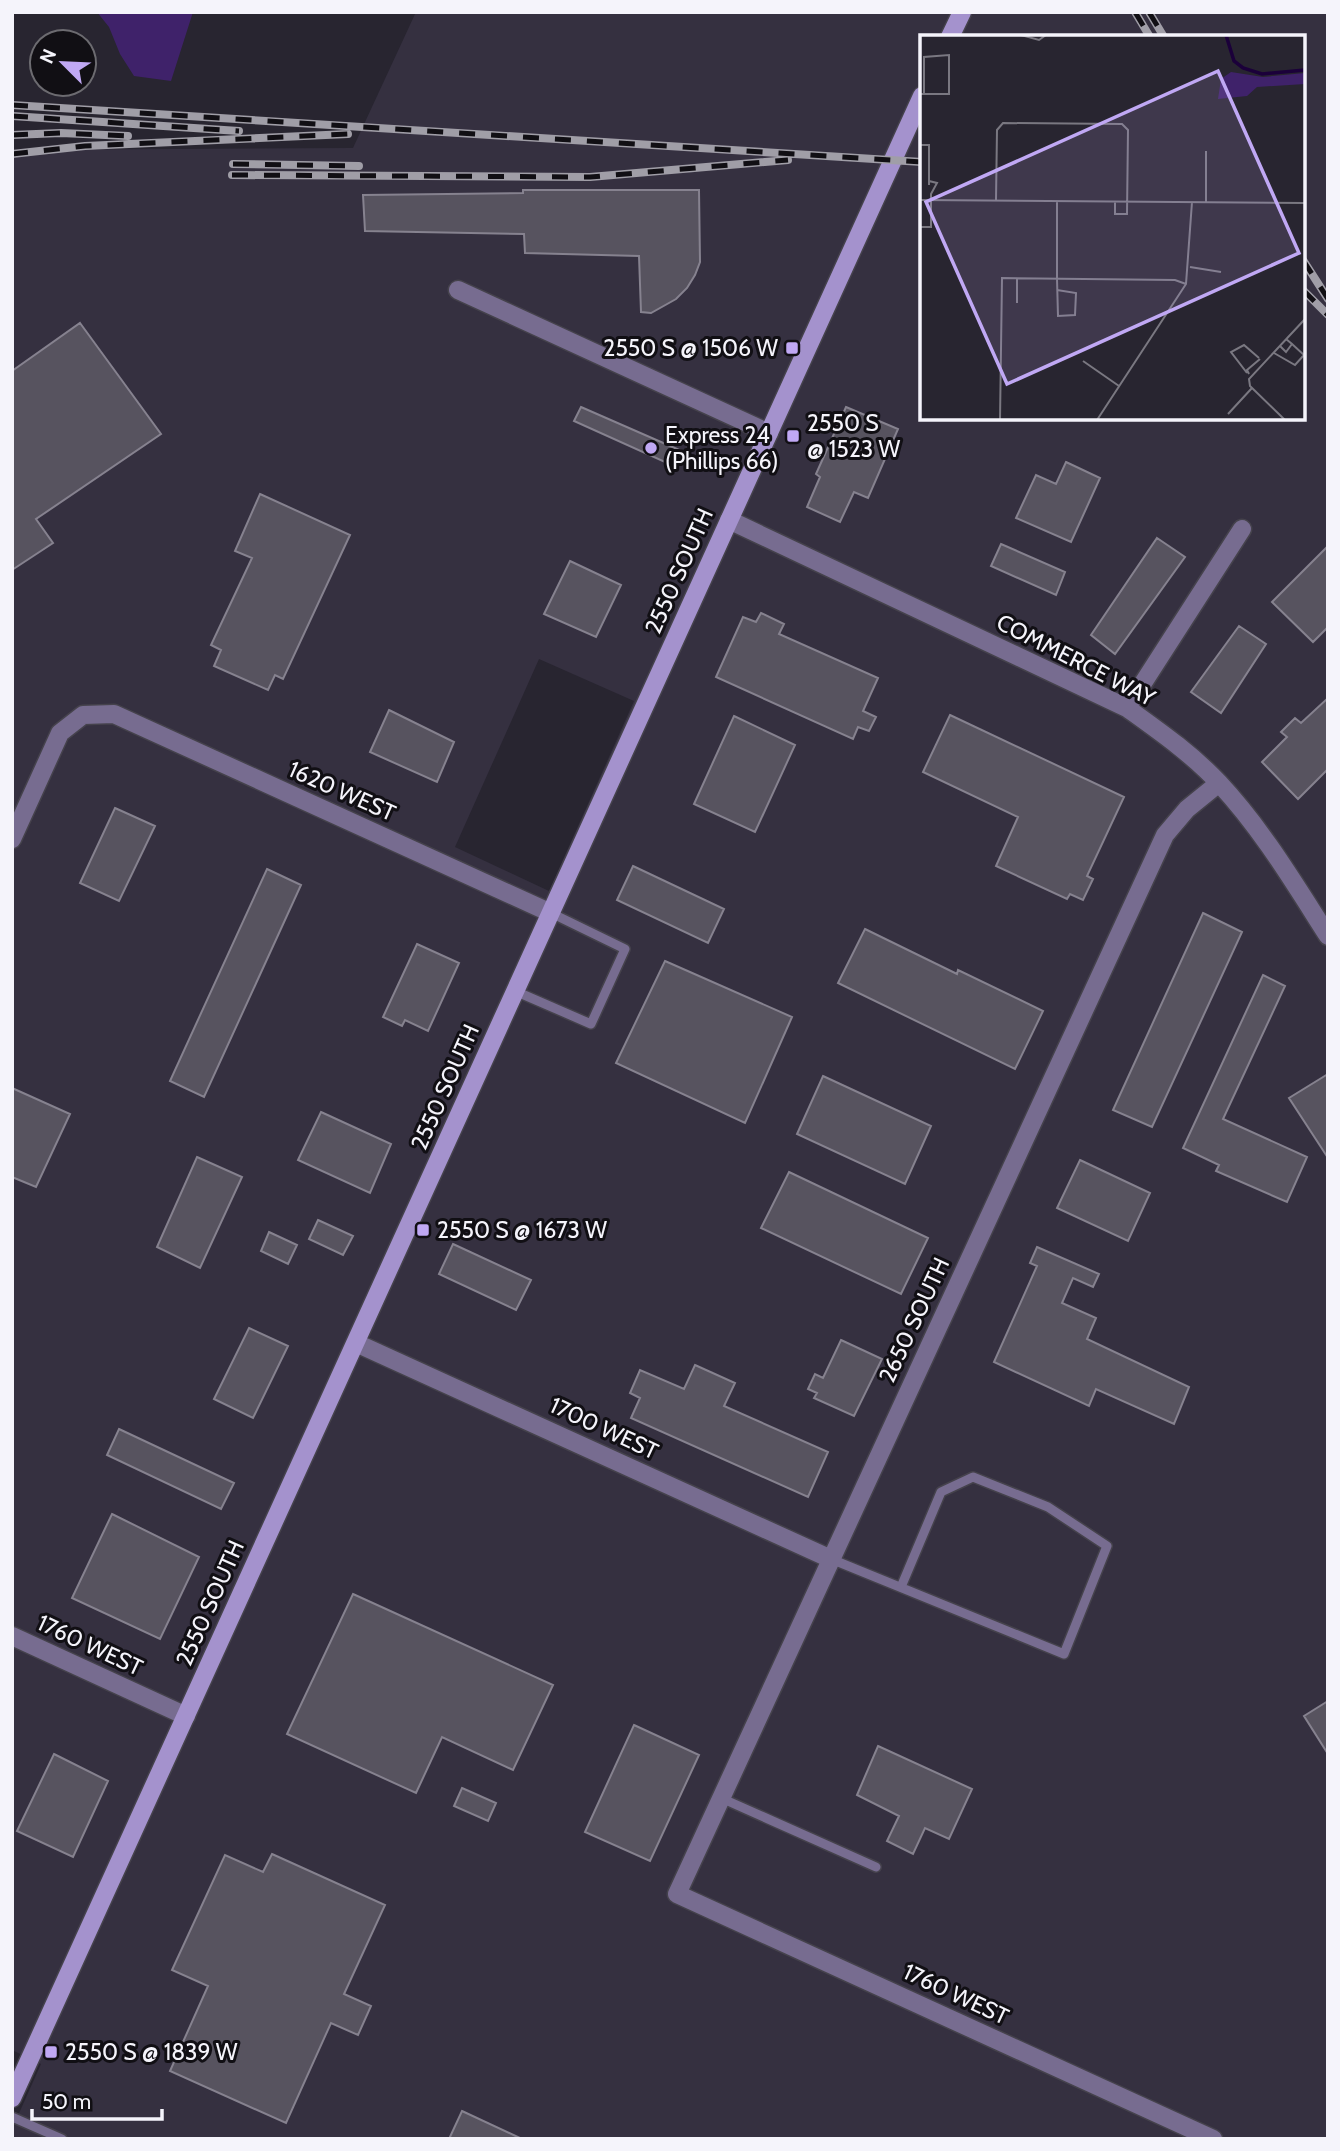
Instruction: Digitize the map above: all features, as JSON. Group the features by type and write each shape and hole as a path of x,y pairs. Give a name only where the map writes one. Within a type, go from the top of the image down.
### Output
{"main road":[{"path":"951,35 962,12"},
{"name":"2550 SOUTH","path":"12,2098 920,100"}],"street":[{"path":"458,290 769,433"},
{"name":"COMMERCE WAY","path":"729,520 1127,708 1174,741 1219,783 1275,851 1328,936"},
{"path":"1127,708 1242,529"},
{"name":"1620 WEST","path":"12,839 61,733 83,715 114,714 551,913"},
{"name":"2650 SOUTH","path":"677,1894 1164,835 1187,809 1219,783"},
{"name":"1700 WEST","path":"356,1343 831,1559"},
{"name":"1760 WEST","path":"12,1636 186,1716"},
{"name":"1760 WEST","path":"677,1894 1213,2139"}],"lane":[{"path":"515,991 592,1024 625,949 551,913"},
{"path":"831,1559 1064,1654 1107,1546 1048,1507 973,1477 941,1492 901,1587"},
{"path":"721,1798 876,1867"},
{"path":"12,2117 59,2138"}],"shaded area":[{"path":"97,12 193,12 171,81 134,76 120,54 109,27"},
{"path":"416,12 1328,12 1328,2139 12,2139 12,2129 41,2064 12,2050 12,150 353,148","holes":["539,659 634,701 549,891 455,847"]}],"building":[{"path":"523,190 699,190 700,262 695,275 676,299 651,313 641,312 639,256 525,253 524,234 365,231 363,195 523,193"},
{"path":"80,323 161,434 36,519 53,543 12,570 12,371"},
{"path":"581,407 684,452 676,467 574,421"},
{"path":"846,407 898,429 868,498 854,492 840,522 807,507 820,477 816,474"},
{"path":"1066,462 1100,478 1071,542 1016,518 1036,475 1056,484"},
{"path":"260,494 350,535 283,679 275,675 268,690 214,666 221,650 211,645 252,558 235,551"},
{"path":"1157,538 1185,557 1115,654 1091,635"},
{"path":"1001,544 1065,572 1056,595 991,566"},
{"path":"1328,546 1328,627 1313,642 1272,602"},
{"path":"570,561 621,585 596,637 544,614"},
{"path":"761,613 784,624 779,634 878,678 863,711 876,717 869,731 858,727 853,739 716,677 743,617 756,622"},
{"path":"1239,626 1266,644 1221,713 1191,692"},
{"path":"1328,698 1328,769 1298,799 1262,762 1287,737 1281,732 1295,718 1301,723"},
{"path":"389,710 454,742 437,782 370,752"},
{"path":"950,715 1124,797 1087,876 1093,879 1083,900 1070,894 1067,899 996,866 1018,817 923,772"},
{"path":"734,716 795,745 755,832 694,804"},
{"path":"115,808 155,826 119,901 80,883"},
{"path":"633,866 724,909 708,943 617,900"},
{"path":"267,869 301,885 204,1097 170,1081"},
{"path":"1203,913 1242,932 1152,1127 1113,1110"},
{"path":"865,929 957,974 958,970 1043,1011 1015,1069 838,983"},
{"path":"417,944 459,963 428,1031 405,1020 402,1026 383,1017"},
{"path":"665,961 792,1017 745,1123 616,1063"},
{"path":"1263,975 1285,986 1223,1119 1307,1157 1287,1202 1216,1171 1219,1165 1183,1148"},
{"path":"1328,1074 1328,1158 1289,1098"},
{"path":"823,1076 931,1126 905,1184 797,1134"},
{"path":"12,1088 70,1114 36,1187 12,1177"},
{"path":"321,1112 391,1144 370,1193 298,1160"},
{"path":"197,1157 242,1177 200,1268 157,1247"},
{"path":"1080,1160 1150,1193 1128,1241 1057,1208"},
{"path":"789,1172 928,1238 901,1294 761,1228"},
{"path":"318,1220 353,1236 343,1255 309,1239"},
{"path":"269,1232 297,1245 288,1264 261,1251"},
{"path":"453,1244 531,1280 516,1310 439,1274"},
{"path":"1037,1247 1099,1274 1093,1287 1073,1278 1062,1303 1096,1318 1087,1339 1189,1387 1174,1424 1096,1389 1089,1406 994,1362 1037,1266 1030,1263"},
{"path":"249,1328 288,1346 253,1418 214,1399"},
{"path":"841,1340 882,1359 854,1416 814,1398 817,1393 808,1389 815,1374 823,1378"},
{"path":"695,1365 735,1383 724,1406 828,1452 808,1497 631,1418 640,1398 630,1393 640,1370 684,1389"},
{"path":"119,1429 234,1483 221,1509 107,1455"},
{"path":"112,1514 199,1557 160,1639 72,1598"},
{"path":"353,1594 553,1685 513,1770 442,1737 416,1793 287,1734"},
{"path":"1328,1701 1328,1754 1304,1716"},
{"path":"634,1725 699,1755 650,1861 585,1832"},
{"path":"878,1746 972,1789 949,1839 925,1828 913,1854 887,1841 899,1816 857,1795"},
{"path":"54,1754 108,1781 73,1857 17,1831"},
{"path":"462,1788 496,1803 488,1821 454,1806"},
{"path":"272,1854 385,1905 344,1994 371,2006 358,2035 331,2023 286,2123 170,2071 208,1986 172,1970 225,1855 263,1872"},
{"path":"462,2111 522,2139 449,2139"}],"railway":[{"path":"1135,12 1149,35"},
{"path":"1149,12 1163,35"},
{"path":"12,105 920,162"},
{"path":"12,116 239,131"},
{"path":"12,135 61,133 128,136"},
{"path":"12,154 85,146 348,134"},
{"path":"232,175 590,177 788,160"},
{"path":"233,164 359,166"},
{"path":"1305,263 1328,299"},
{"path":"1305,292 1328,315"}],"place":[{"name":"2550 S @ 1506 W","path":"792,348"},
{"name":"2550 S @ 1523 W","path":"793,436"},
{"name":"Express 24 (Phillips 66)","path":"651,448"},
{"name":"2550 S @ 1673 W","path":"423,1230"},
{"name":"2550 S @ 1839 W","path":"51,2052"}]}
